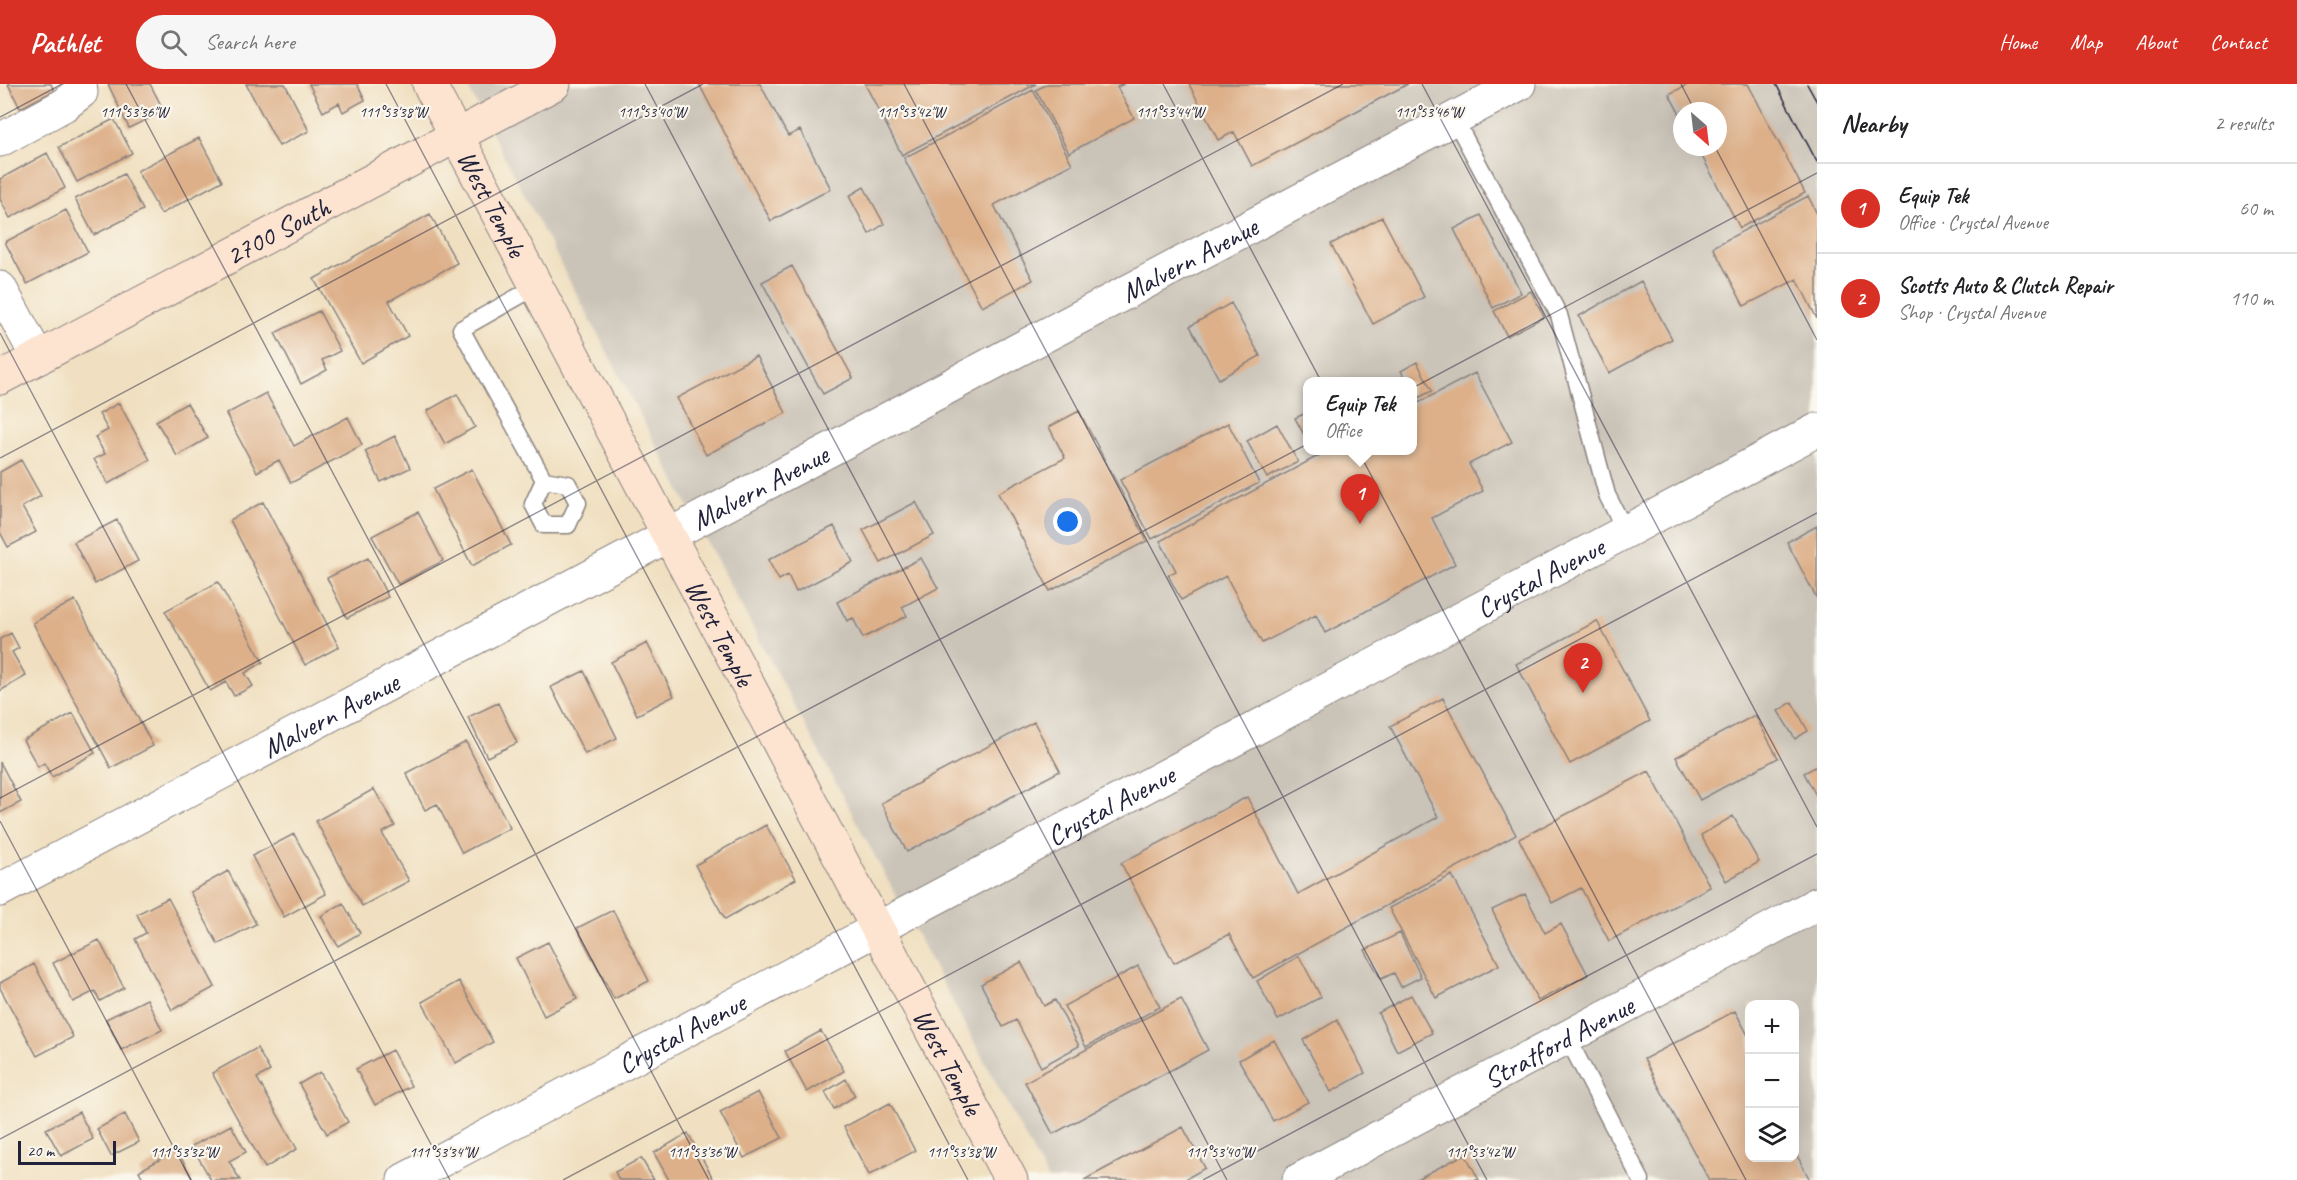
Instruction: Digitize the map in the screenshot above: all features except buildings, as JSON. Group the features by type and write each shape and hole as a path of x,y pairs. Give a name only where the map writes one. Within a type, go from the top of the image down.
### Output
{"street":[{"path":"0,140 64,105 81,92 80,84"},
{"name":"West Temple","path":"429,84 1011,1180"},
{"name":"2700 South","path":"0,378 554,84"},
{"name":"Malvern Avenue","path":"0,890 1519,84"},
{"path":"0,288 38,357"},
{"name":"Crystal Avenue","path":"404,1180 1817,430"},
{"name":"Stratford Avenue","path":"1299,1180 1817,904"}],"lane":[{"path":"1454,118 1559,315 1607,495 1626,532"},
{"path":"537,286 461,329 544,480"},
{"path":"1567,1037 1641,1180"}],"shaded area":[{"path":"466,84 1817,84 1817,1180 1048,1180 724,574"}],"tram line":[{"path":"1776,84 1817,162"},
{"path":"1807,84 1817,102"}],"place":[{"name":"Equip Tek","path":"1360,524"},
{"name":"Scotts Auto & Clutch Repair","path":"1583,693"}]}
